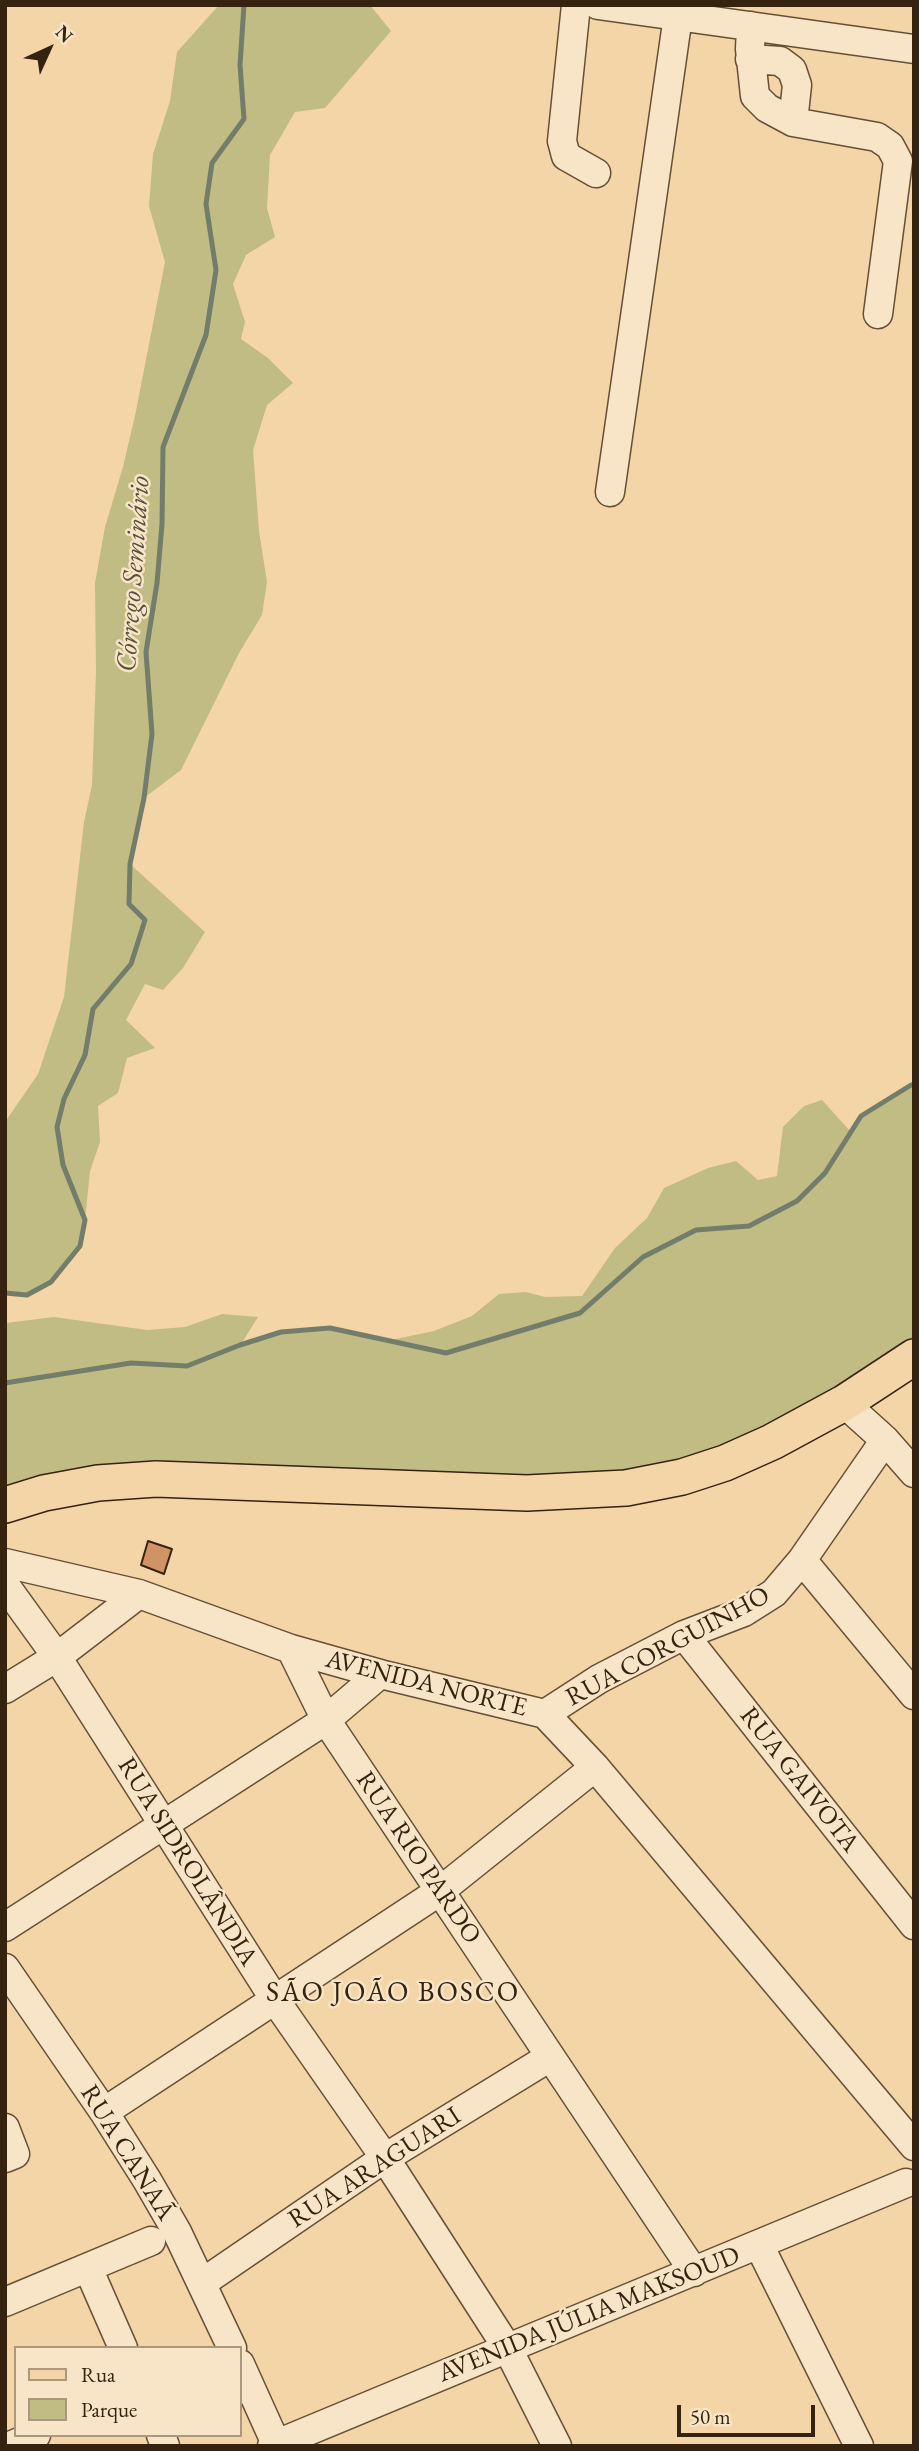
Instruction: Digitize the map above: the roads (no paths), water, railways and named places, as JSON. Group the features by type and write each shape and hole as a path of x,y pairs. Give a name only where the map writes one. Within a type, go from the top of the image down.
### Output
{"main road":[{"path":"5,1505 44,1493 98,1483 156,1479 527,1493 626,1488 682,1477 725,1463 772,1442 844,1403 914,1357"}],"street":[{"path":"576,5 562,141 566,156 596,173"},
{"path":"598,5 661,11 914,49"},
{"path":"610,492 661,11"},
{"path":"751,26 755,96 767,108 793,122 877,137 890,146 898,161 878,314"},
{"path":"751,59 780,61 792,70 797,85 793,122"},
{"path":"844,1403 885,1440 914,1473"},
{"name":"RUA CORGUINHO","path":"545,1714 599,1679 684,1635 744,1612 774,1593 802,1560 885,1440"},
{"path":"802,1560 914,1695"},
{"name":"AVENIDA NORTE","path":"5,1563 139,1594 291,1649 380,1674 545,1714 595,1767 914,2146"},
{"name":"RUA SIDROLÂNDIA","path":"5,1585 57,1657 275,2000 385,2158 508,2349 557,2446"},
{"path":"5,1689 57,1657 139,1594"},
{"name":"RUA GAIVOTA","path":"684,1635 914,1925"},
{"name":"RUA RIO PARDO","path":"291,1649 326,1720 694,2272"},
{"path":"5,1927 326,1720 380,1674"},
{"path":"104,2112 440,1891 595,1767"},
{"name":"RUA CANAÃ","path":"5,1968 15,2001 104,2112 147,2180 202,2283 231,2346"},
{"name":"RUA ARAGUARI","path":"202,2283 385,2158 550,2057"},
{"path":"5,2128 15,2154 5,2158"},
{"name":"AVENIDA JÚLIA MAKSOUD","path":"275,2445 911,2180"},
{"path":"5,2302 151,2241"},
{"path":"759,2245 859,2446"},
{"path":"88,2268 122,2346"},
{"path":"242,2369 275,2445"},
{"path":"10,2446 31,2437"}],"waterway":[{"name":"Córrego Seminário","path":"5,1293 27,1295 51,1282 80,1246 85,1220 63,1165 57,1127 64,1099 85,1055 93,1009 131,964 145,920 129,904 130,864 144,798 152,734 146,652 157,583 162,524 163,447 206,335 216,270 206,204 212,163 244,119 240,65 244,5"},
{"path":"5,1383 131,1363 187,1366 281,1332 330,1328 446,1353 580,1313 643,1257 696,1230 749,1226 797,1201 825,1173 861,1116 914,1085"}],"district":[{"name":"SÃO JOÃO BOSCO","path":"393,1993"}]}
